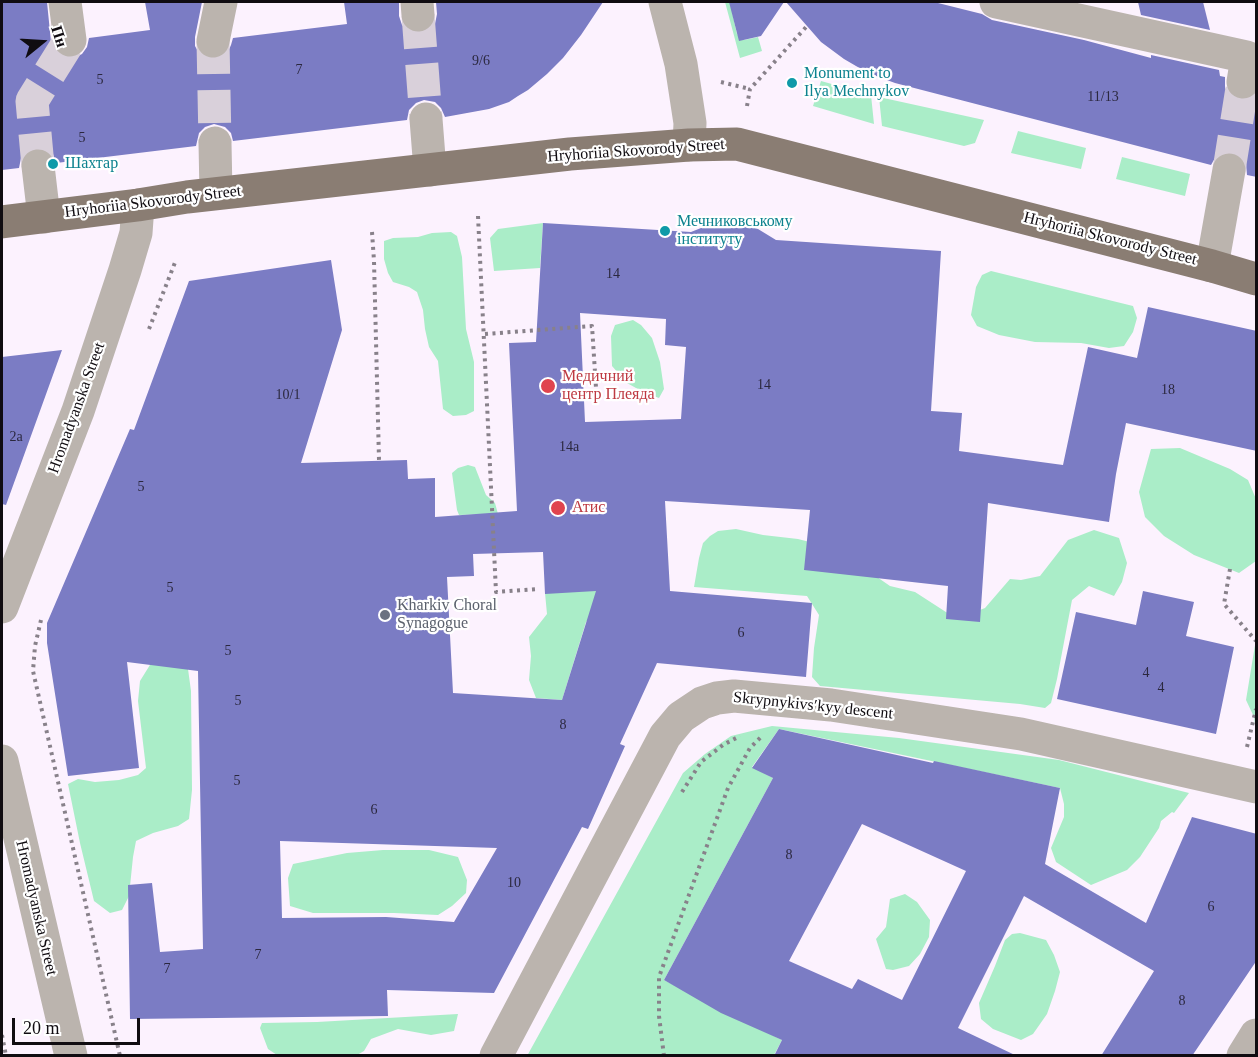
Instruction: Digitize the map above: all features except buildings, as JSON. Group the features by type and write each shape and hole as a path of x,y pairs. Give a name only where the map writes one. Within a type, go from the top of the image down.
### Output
{"main road":[{"name":"Hryhoriia Skovorody Street","path":"2,222 138,205 187,196 570,154 690,145 737,144 1257,279"}],"street":[{"path":"65,2 70,40"},
{"path":"213,41 221,2"},
{"path":"665,2 681,64 690,123 690,145"},
{"path":"996,2 1247,57 1244,82"},
{"path":"426,119 430,170"},
{"path":"215,143 216,194"},
{"path":"38,166 44,217"},
{"path":"1212,266 1229,170"},
{"name":"Hromadyanska Street","path":"2,607 82,400 131,252 136,233 138,205"},
{"name":"Skrypnykivsʹkyy descent","path":"496,1056 665,736 681,717 702,703 734,696 831,705 999,730 1257,787"},
{"name":"Hromadyanska Street","path":"2,761 71,1056"},
{"path":"1243,1056 1257,1035"}],"path":[{"path":"747,106 750,89 807,26"},
{"path":"718,81 750,89"},
{"path":"478,216 496,591 538,589"},
{"path":"372,232 379,460"},
{"path":"147,335 176,260"},
{"path":"485,334 592,326 597,403"},
{"path":"1230,569 1224,604 1257,641"},
{"path":"43,614 35,646 33,671 120,1056"},
{"path":"1246,752 1257,709"},
{"path":"681,795 701,762 723,745 747,733"},
{"path":"664,1056 659,1016 658,977 728,788 750,748 765,733"},
{"path":"2,1035 5,1056"},
{"path":"2,1045 5,1056"}],"green space":[{"path":"725,2 742,2 735,4 732,12 737,34 744,40 758,37 762,51 740,58"},
{"path":"821,81 871,95 874,124 813,106"},
{"path":"879,97 984,120 975,143 964,146 882,126"},
{"path":"1018,131 1086,148 1081,169 1011,153"},
{"path":"1122,157 1190,174 1185,196 1116,179"},
{"path":"543,223 540,268 494,271 490,238 498,229"},
{"path":"451,232 457,236 462,257 466,329 474,362 474,411 466,415 453,416 443,409 438,361 429,347 423,310 417,292 393,282 384,259 384,241"},
{"path":"991,271 1133,306 1137,318 1133,332 1124,346 1109,348 1081,343 1035,342 999,335 977,326 971,315 976,287 982,275"},
{"path":"633,320 641,325 652,338 660,362 664,389 659,398 627,383 612,366 611,336 615,325"},
{"path":"1180,448 1230,469 1248,480 1256,499 1256,561 1239,573 1194,555 1164,536 1145,517 1139,492 1151,449"},
{"path":"468,465 475,467 486,495 495,503 498,514 459,515 452,473"},
{"path":"736,529 798,539 825,546 861,566 890,586 915,592 949,614 967,615 985,608 1010,579 1021,580 1040,576 1068,540 1094,530 1119,538 1127,563 1122,582 1114,596 1089,586 1072,600 1051,703 1045,708 820,686 812,677 819,615 807,596 694,587 703,543 718,531"},
{"path":"549,577 616,591 586,622 562,700 536,698 529,680 531,656 529,637 547,614 545,593"},
{"path":"1256,639 1256,732 1254,717 1246,700"},
{"path":"158,652 188,669 191,691 192,790 189,819 178,826 153,833 136,841 129,896 122,910 110,913 94,901 68,784 78,779 95,782 119,780 138,775 146,768 138,701 140,681"},
{"path":"772,726 899,738 1059,760 1189,793 1174,813 1172,812 1161,821 1140,857 1127,870 1091,885 1056,862 1051,848 1064,817 1060,788 779,729 752,767 773,778 664,980 782,1040 774,1055 527,1056 683,773 731,736"},
{"path":"429,850 458,857 467,880 466,893 438,915 313,913 290,906 288,878 293,864 347,853"},
{"path":"905,894 917,902 930,920 929,937 920,954 909,966 893,970 886,969 876,939 886,927 890,899"},
{"path":"1020,933 1046,940 1060,972 1047,1014 1033,1034 1021,1040 993,1029 981,1019 979,1003 1005,940 1012,934"},
{"path":"458,1014 454,1031 431,1035 398,1029 371,1039 364,1051 357,1055 277,1055 268,1049 260,1028 262,1023"}],"tunnel":[{"path":"418,15 426,119"},
{"path":"38,166 32,101 70,40"},
{"path":"213,41 215,143"},
{"path":"1229,170 1243,82"}],"place":[{"name":"Monument to Ilya Mechnykov","path":"792,83"},
{"name":"Шахтар","path":"53,164"},
{"name":"Мечниковському інституту","path":"665,231"},
{"name":"Медичний центр Плеяда","path":"548,386"},
{"name":"Атис","path":"558,508"},
{"name":"Kharkiv Choral Synagogue","path":"385,615"}]}
